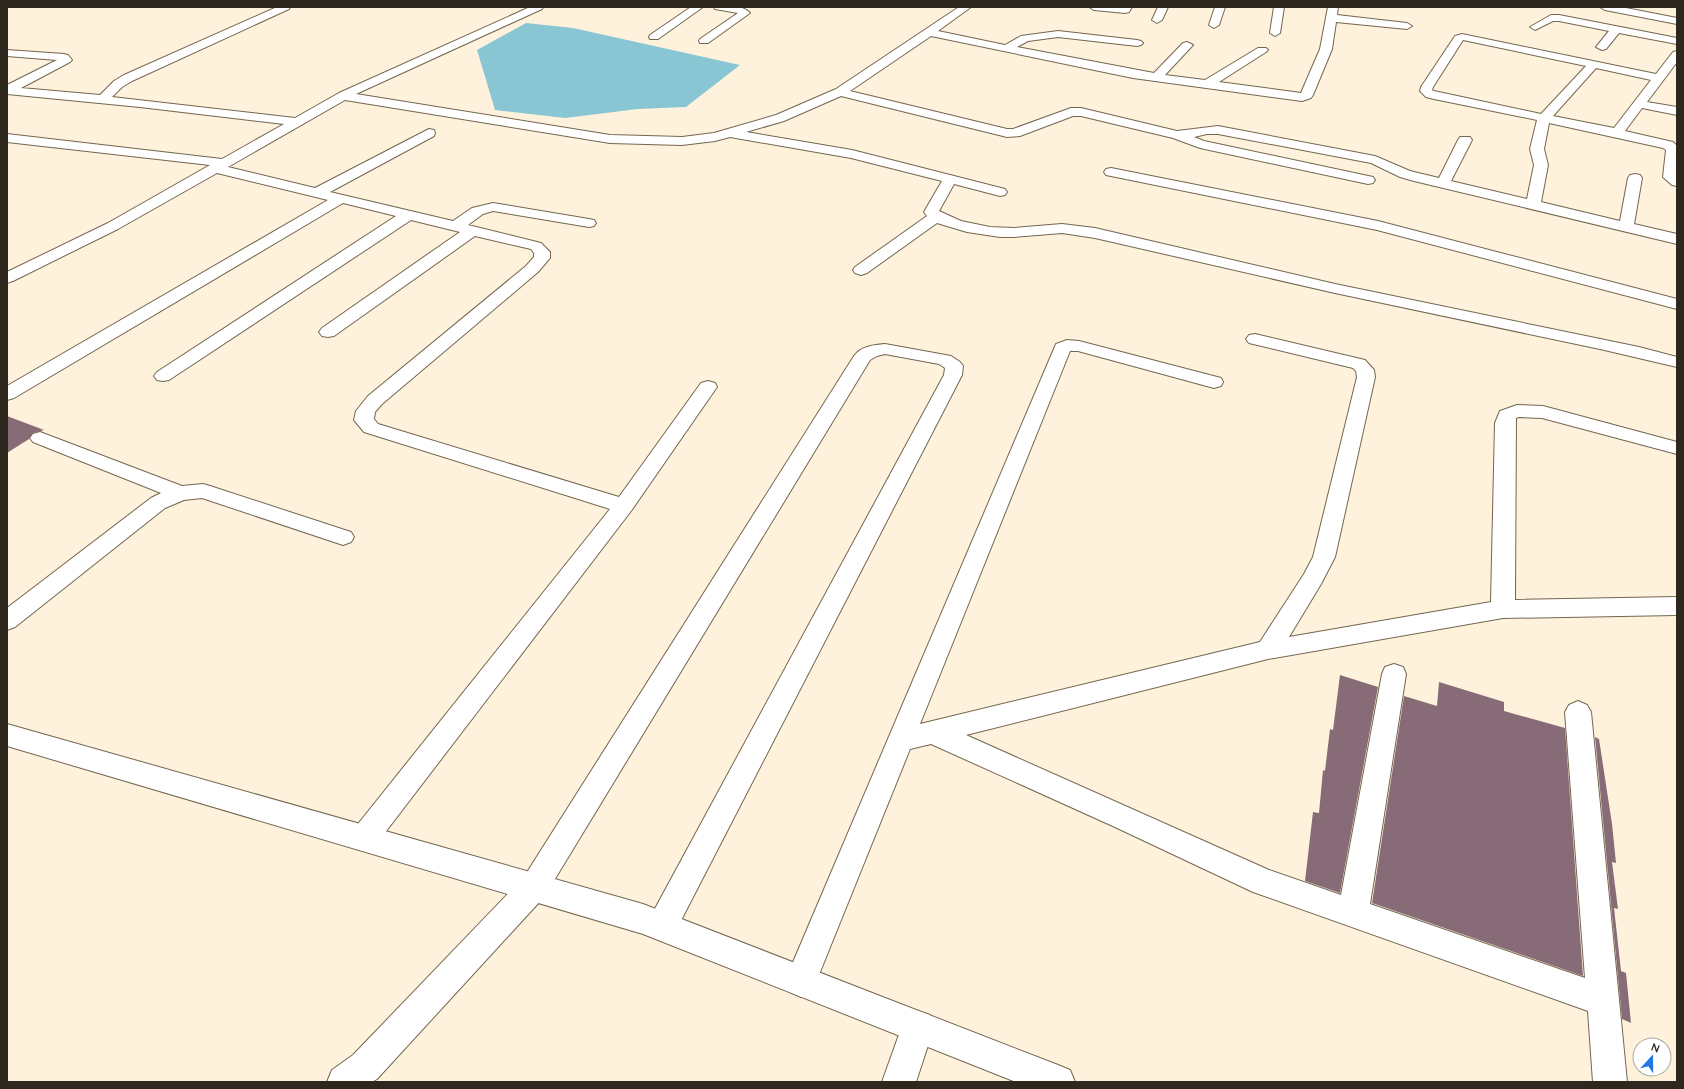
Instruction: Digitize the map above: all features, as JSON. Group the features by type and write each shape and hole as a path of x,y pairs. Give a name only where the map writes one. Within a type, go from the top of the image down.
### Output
{"street":[{"path":"103,99 118,84 128,78 285,7"},
{"path":"10,275 113,226 343,96 538,7"},
{"path":"654,36 698,7"},
{"path":"704,41 745,13 742,10 718,7"},
{"path":"343,96 610,140 682,141 715,138 780,118 840,92 930,33 966,7"},
{"path":"1094,7 1125,10 1127,7"},
{"path":"1157,20 1163,7"},
{"path":"1214,25 1220,7"},
{"path":"1275,33 1279,7"},
{"path":"1605,7 1677,21"},
{"path":"930,33 1157,77 1290,96 1307,95 1326,49 1332,12 1407,26"},
{"path":"1536,27 1553,18 1677,41"},
{"path":"1602,46 1616,29"},
{"path":"1006,48 1025,38 1058,34 1137,42"},
{"path":"1659,78 1462,37 1459,38 1426,90 1430,94 1438,96 1668,145 1673,149 1670,177 1677,182"},
{"path":"1157,77 1187,45"},
{"path":"1206,85 1262,50"},
{"path":"7,53 64,58 66,60 22,83 7,87"},
{"path":"1617,133 1677,54"},
{"path":"1533,205 1541,165 1537,149 1544,118 1594,64"},
{"path":"7,87 297,122"},
{"path":"840,92 1007,133 1016,133 1071,112 1081,112 1177,135 1200,144 1368,180"},
{"path":"1639,104 1677,111"},
{"path":"1177,135 1192,136 1208,129 1218,130 1374,160 1405,174 1443,184 1677,239"},
{"path":"316,193 429,133"},
{"path":"732,133 844,153 1000,192"},
{"path":"7,138 220,165 316,193 536,246 542,252 542,258 526,274 375,400 366,411 364,420 371,428 624,506"},
{"path":"1443,184 1465,140"},
{"path":"1111,172 1378,226 1677,304"},
{"path":"1626,227 1635,178"},
{"path":"950,179 931,212 935,216 955,224 989,231 1009,233 1059,229 1077,230 1121,238 1369,296 1612,345 1677,362"},
{"path":"7,394 340,199"},
{"path":"328,332 464,229 477,210 484,207 493,207 588,223"},
{"path":"163,376 408,216"},
{"path":"861,270 935,216"},
{"path":"1255,339 1359,364 1365,370 1366,377 1324,557 1313,578 1268,650"},
{"path":"801,981 1062,348 1067,345 1079,346 1214,382"},
{"path":"344,1082 366,1067 534,887 863,356 872,351 885,349 945,360 954,366 953,375 662,926"},
{"path":"364,838 624,506 708,388"},
{"path":"1502,609 1505,431 1507,415 1517,410 1542,412 1677,448"},
{"path":"40,438 180,493"},
{"path":"7,621 158,503 180,493 203,491 343,537"},
{"path":"901,740 1268,650 1502,609 1677,606"},
{"path":"1353,914 1394,674"},
{"path":"1578,712 1610,1082"},
{"path":"932,732 1125,818 1263,882 1603,1000"},
{"path":"7,735 643,919 1058,1082"},
{"path":"899,1082 918,1027"}],"water":[{"path":"526,23 573,28 740,65 686,107 638,109 565,118 495,110 477,50"}],"building":[{"path":"7,416 44,430 33,433 29,439 7,453"},
{"path":"1340,675 1378,687 1340,893 1305,881 1313,812 1319,813 1323,770 1325,771 1330,729 1333,730"},
{"path":"1439,682 1504,702 1504,711 1565,728 1583,976 1372,903 1404,696 1437,706"},
{"path":"1595,737 1599,739 1612,824 1616,863 1612,862 1618,909 1614,908 1621,971 1626,973 1631,1023 1622,1019"}]}
